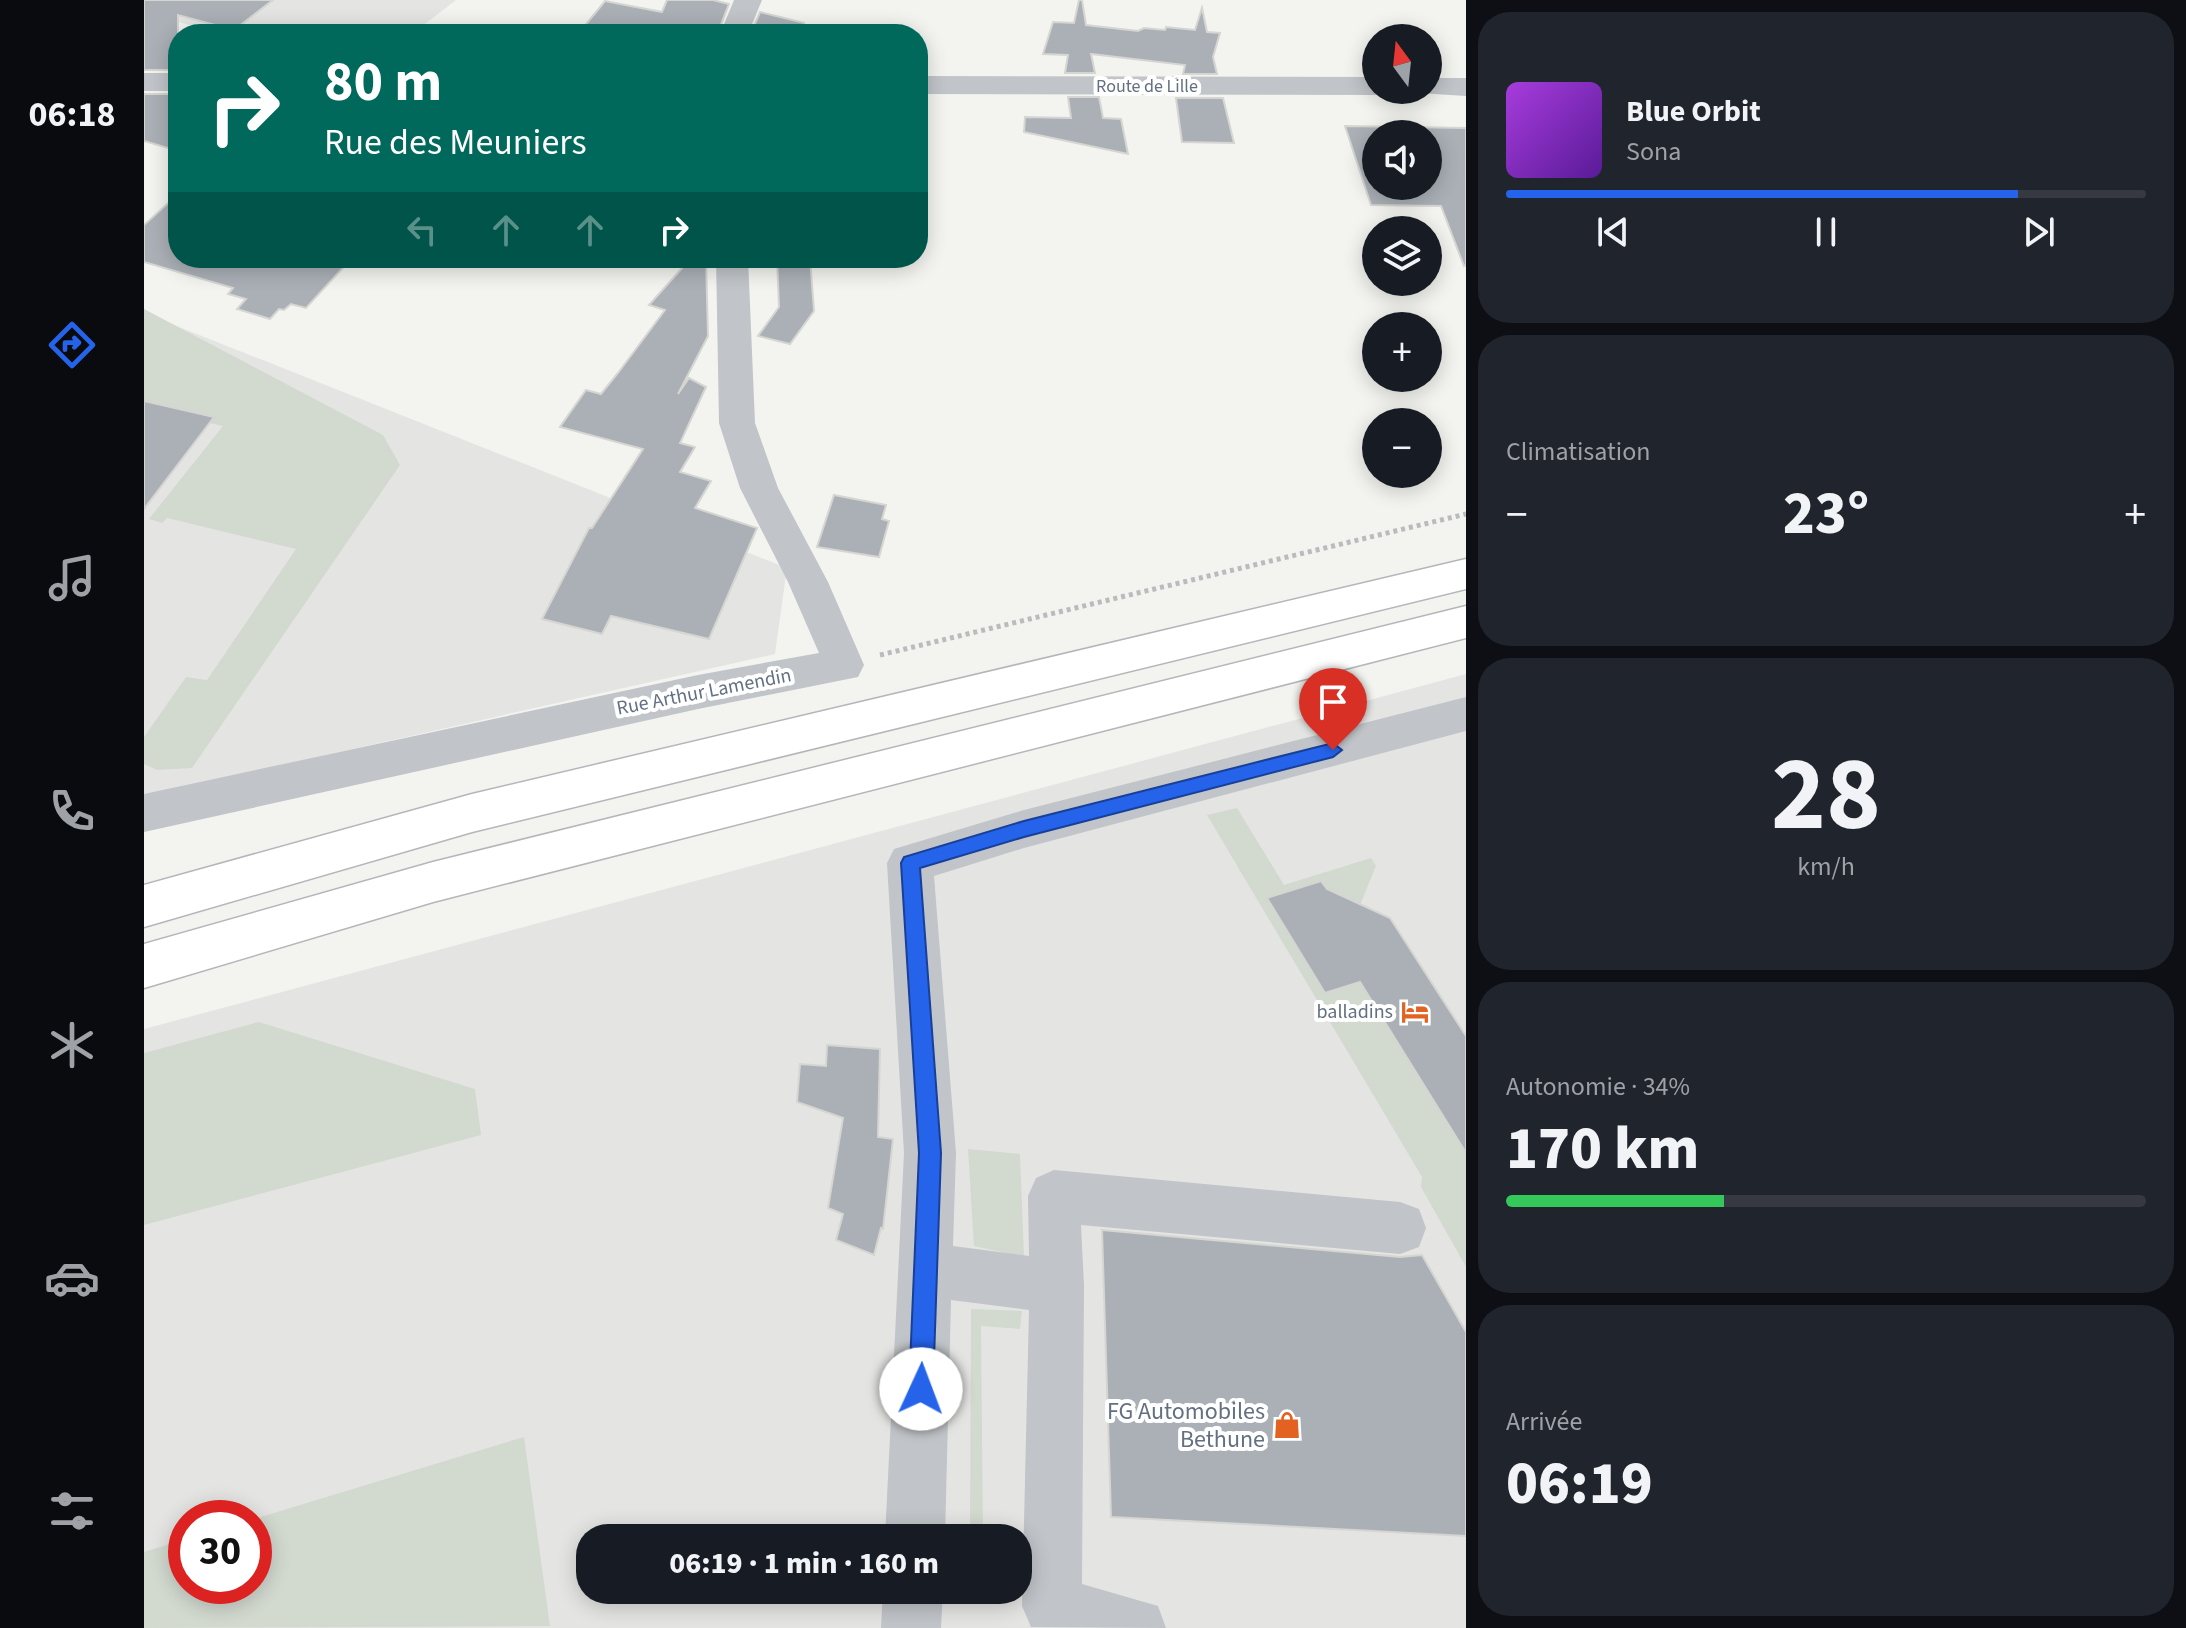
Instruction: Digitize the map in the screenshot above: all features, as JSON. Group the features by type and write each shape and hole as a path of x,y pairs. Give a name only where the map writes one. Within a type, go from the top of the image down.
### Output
{"highway":[{"path":"144,906 472,813 1466,574"},
{"path":"144,966 433,882 1466,622"}],"street":[{"path":"738,24 748,0"},
{"path":"144,82 168,82"},
{"name":"Route de Lille","path":"928,85 1362,86"},
{"path":"1442,87 1466,87"},
{"path":"732,268 737,423 759,488 808,582 844,665"},
{"name":"Rue Arthur Lamendin","path":"144,813 698,692 844,665"},
{"path":"916,1524 929,1103 910,863 1024,829 1466,714"},
{"path":"1136,1628 1052,1606 1057,1286 1054,1196 1400,1228"},
{"path":"926,1270 1057,1286"},
{"path":"911,1628 912,1604"}],"path":[{"path":"844,665 1121,595 1466,514"}],"shaded area":[{"path":"144,0 456,0 425,24 186,24 144,12"},
{"path":"144,309 383,435 400,465 192,768 157,770 144,764 144,737 186,677 207,680 296,549 167,518 162,523 149,519 223,426 210,423 213,417 144,401"},
{"path":"144,313 787,568 775,654 144,796"},
{"path":"1466,674 1466,1628 144,1628 144,1029"},
{"path":"1237,808 1284,885 1371,858 1376,866 1353,922 1346,919 1321,881 1267,899 1314,975 1328,970 1360,982 1466,1153 1466,1267 1421,1187 1422,1177 1207,815"},
{"path":"259,1022 475,1089 481,1135 144,1225 144,1053"},
{"path":"968,1149 1020,1154 1024,1257 974,1246"},
{"path":"971,1309 1022,1311 1020,1329 981,1326 983,1524 970,1524"},
{"path":"524,1437 550,1626 144,1628 144,1552 168,1545 168,1604 272,1604 272,1514"}],"building":[{"path":"144,0 273,0 242,24 212,24 178,15 178,24 168,24 168,70 144,70"},
{"path":"667,0 713,0 729,4 721,24 586,24 605,1 662,12"},
{"path":"1079,0 1082,0 1086,25 1138,31 1144,28 1165,30 1166,27 1195,30 1202,8 1207,32 1220,33 1213,57 1217,74 1183,74 1185,65 1091,54 1095,73 1065,73 1068,55 1043,54 1053,22 1074,23"},
{"path":"760,12 804,23 804,24 755,24"},
{"path":"144,94 168,94 168,148 144,141"},
{"path":"1068,97 1099,97 1103,118 1121,119 1128,154 1024,132 1025,117 1071,118"},
{"path":"1176,98 1223,98 1234,143 1182,142"},
{"path":"1345,126 1362,126 1362,178"},
{"path":"1442,128 1466,128 1464,266 1441,206 1371,205 1369,200 1442,200"},
{"path":"168,203 168,268 343,268 306,308 291,304 284,310 279,309 270,319 237,309 246,299 228,294 233,288 144,262 144,225"},
{"path":"682,268 706,268 708,336 678,394 689,378 706,387 680,443 695,447 680,472 711,481 695,508 757,528 709,639 611,616 602,634 542,619 589,528 592,528 643,449 560,427 586,390 601,394 665,310 649,305"},
{"path":"777,268 811,268 814,311 790,344 758,336 779,307"},
{"path":"144,401 214,417 144,509"},
{"path":"834,495 886,505 882,519 889,521 879,557 817,547"},
{"name":"balladins","path":"1321,881 1327,889 1390,918 1466,1036 1466,1153 1360,982 1325,993 1267,898"},
{"path":"827,1045 880,1049 878,1137 893,1139 883,1229 874,1255 836,1240 843,1214 828,1208 843,1118 797,1102 800,1064 826,1066"},
{"name":"FG Automobiles Bethune","path":"1102,1230 1400,1257 1422,1255 1466,1332 1466,1536 1111,1517"}],"place":[{"name":"balladins","path":"1415,1012"},
{"name":"FG Automobiles Bethune","path":"1287,1425"}],"route":[{"path":"921,1389 929,1103 910,863 1024,829 1333,750"}]}
